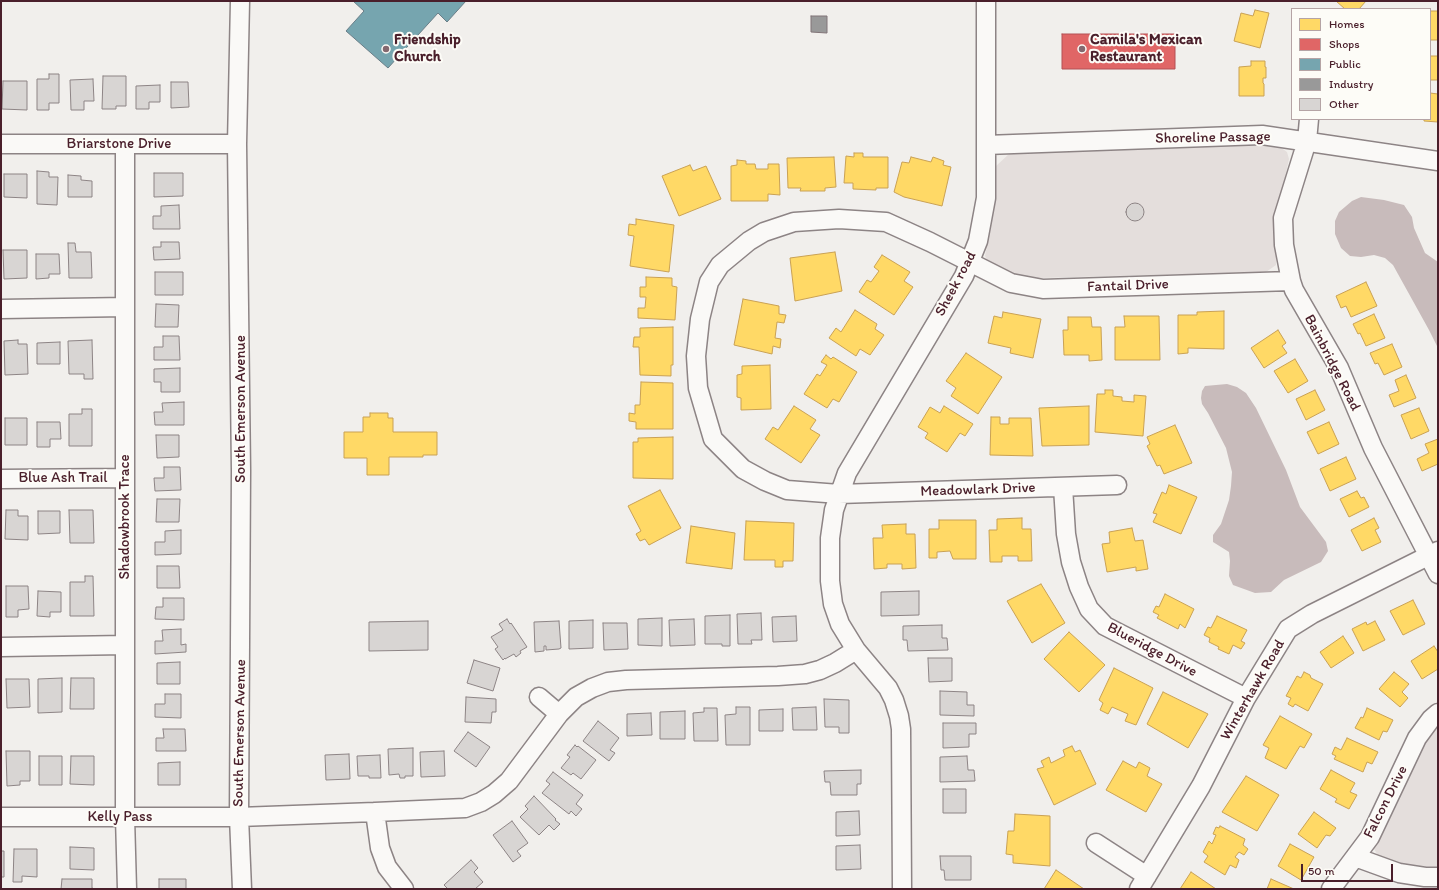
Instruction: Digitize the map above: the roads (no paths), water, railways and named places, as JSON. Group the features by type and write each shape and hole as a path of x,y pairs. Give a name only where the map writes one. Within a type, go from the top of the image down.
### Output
{"street":[{"name":"South Emerson Avenue","path":"240,1 237,144 241,463 239,817 242,889"},
{"name":"Sheek road","path":"902,889 901,729 899,716 888,688 856,650 840,624 833,604 830,581 830,538 838,494 847,473 964,276 978,241 986,198 986,1"},
{"name":"Bainbridge Road","path":"1309,120 1307,141 1284,218 1284,245 1291,281 1294,290 1339,368 1373,448 1433,553 1438,574"},
{"name":"Shoreline Passage","path":"986,145 1262,135 1438,161"},
{"name":"Briarstone Drive","path":"1,144 237,144"},
{"name":"Shadowbrook Trace","path":"125,145 125,817 127,889"},
{"name":"Fantail Drive","path":"838,494 787,490 765,481 743,469 713,439 698,388 696,356 700,319 709,282 720,265 749,241 764,232 794,222 839,219 886,222 930,242 1011,283 1042,289 1291,281"},
{"path":"1,309 125,308"},
{"name":"Blue Ash Trail","path":"1,478 125,478"},
{"name":"Meadowlark Drive","path":"838,494 1117,485"},
{"name":"Blueridge Drive","path":"1063,487 1066,534 1071,562 1078,587 1090,609 1105,626 1246,698"},
{"name":"Winterhawk Road","path":"1143,882 1201,786 1246,698 1288,629 1312,614 1433,553"},
{"path":"1,646 125,645"},
{"name":"Kelly Pass","path":"1,817 239,817 465,808 481,802 494,794 509,781 559,714 576,697 592,688 608,682 626,680 805,674 820,670 835,663 856,650"},
{"path":"539,697 559,714"},
{"name":"Falcon Drive","path":"1331,889 1370,837 1417,738 1431,719 1438,713"},
{"path":"375,812 380,848 387,867 404,889"},
{"path":"1096,843 1143,882"},
{"path":"1355,857 1399,873 1425,877 1438,877"}],"place":[{"name":"Friendship Church","path":"386,49"},
{"name":"Camila's Mexican Restaurant","path":"1082,49"}]}
